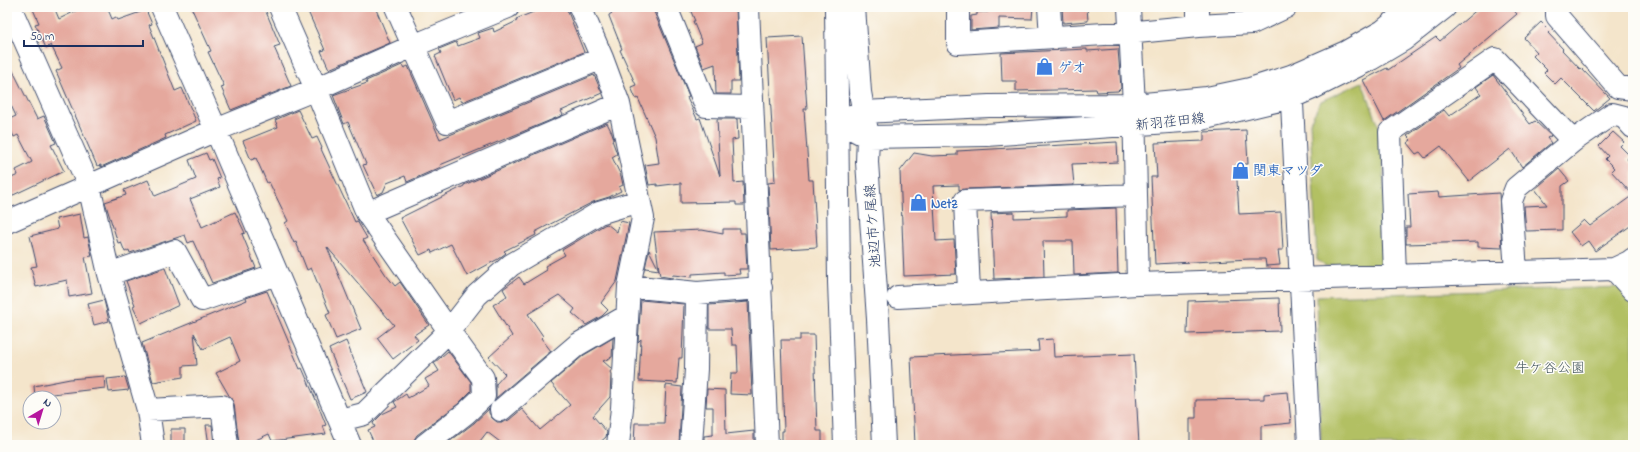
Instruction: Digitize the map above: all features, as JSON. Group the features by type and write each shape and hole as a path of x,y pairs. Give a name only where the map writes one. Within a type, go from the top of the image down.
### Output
{"street":[{"path":"10,7 89,186 109,274 148,410 153,445"},
{"path":"162,7 350,445"},
{"path":"280,7 367,213 483,378 484,396 466,413 425,445"},
{"path":"396,7 447,122 602,58"},
{"path":"7,222 216,130 316,90 413,46 508,7"},
{"path":"580,7 602,58 619,104 643,218 629,286 618,445"},
{"path":"666,7 706,106 752,107"},
{"path":"748,7 767,445"},
{"path":"836,7 840,320 845,445"},
{"name":"池辺市ケ尾線","path":"854,7 860,92 868,137 867,162 878,319 884,445"},
{"path":"958,7 958,43 1130,33 1198,16 1252,23 1286,7"},
{"path":"1048,7 1051,38"},
{"path":"1129,7 1134,115 1138,284"},
{"name":"新羽荏田線","path":"1291,86 1383,30 1412,7"},
{"name":"新羽荏田線","path":"837,121 863,112 989,106 1197,120 1371,59 1402,40 1445,7"},
{"path":"1557,7 1557,16 1618,87 1633,89"},
{"path":"1396,275 1390,132 1495,59 1573,141"},
{"path":"1291,86 1309,445"},
{"path":"367,213 619,104"},
{"path":"1516,271 1511,201 1516,188 1573,141 1612,114 1624,117 1633,126"},
{"name":"新羽荏田線","path":"868,137 986,135 1134,115"},
{"path":"837,121 868,137"},
{"path":"969,292 965,202 1136,194"},
{"path":"340,420 364,414 449,331 477,295 511,265 599,213 639,201"},
{"path":"109,274 175,251 202,300 277,274"},
{"path":"898,297 1138,284 1516,271 1624,264 1633,290"},
{"path":"629,286 697,293 761,288"},
{"path":"691,445 696,369 697,293"},
{"path":"501,410 577,345 627,316"},
{"path":"148,410 222,406 227,445"}],"green space":[{"path":"1362,82 1382,134 1387,259 1383,265 1325,266 1317,260 1310,122 1321,101"},
{"name":"牛ケ谷公園","path":"1622,287 1633,311 1633,445 1321,445 1317,296"}],"building":[{"path":"32,7 54,7 59,19 84,7 107,7 112,19 116,17 118,20 146,10 152,24 149,25 175,91 182,88 196,121 165,135 166,138 101,167 101,165 97,166 56,71 62,68 51,45 46,48 35,24 39,23"},
{"path":"191,7 264,7 280,45 274,47 291,86 231,110 221,87 224,86 208,52 211,51"},
{"path":"306,7 375,7 390,43 329,69 321,51 325,50"},
{"path":"546,7 566,7 584,52 462,102 459,97 453,100 435,56 441,53 439,49 456,42 458,46 480,38 478,33 493,28 494,32 517,21 516,19"},
{"path":"609,7 652,7 689,96 687,97 697,119 700,118 720,176 717,119 737,119 738,139 732,140 734,183 743,182 744,205 736,205 736,202 681,203 681,183 657,186 657,184 649,185 645,165 659,163 655,137 638,98 636,99 631,87 636,85 620,50 622,49 609,16 612,13"},
{"path":"689,7 736,7 739,81 731,81 731,94 716,94 715,64 704,68 695,46 702,43"},
{"path":"988,7 1033,7 1032,19 999,18 999,28 971,30 971,16 977,15 977,12 988,12"},
{"path":"1062,7 1087,7 1088,21 1063,23"},
{"path":"1480,7 1511,7 1517,14 1457,65 1459,68 1384,121 1363,80 1387,68 1388,70 1436,37 1440,41"},
{"path":"1541,22 1550,31 1548,33 1563,49 1562,50 1610,98 1594,111 1561,78 1555,84 1544,73 1547,70 1533,56 1537,52 1524,38"},
{"path":"802,36 807,109 804,109 809,180 813,180 817,247 771,250 768,183 775,182 767,38"},
{"name":"ゲオ","path":"1087,49 1087,51 1118,49 1121,88 1118,91 1097,92 1096,89 1016,91 1016,81 1002,81 1001,53"},
{"path":"7,59 37,119 44,116 56,143 51,145 64,171 7,198 7,180 18,175 16,170 32,162 18,135 14,137 7,122 7,120 16,116 7,97"},
{"path":"402,65 404,68 408,66 440,139 594,75 602,93 561,111 563,115 440,165 441,167 407,182 405,176 387,183 383,192 377,195 363,165 366,164 348,122 344,124 333,95 367,83 366,81"},
{"path":"1493,75 1530,124 1535,121 1551,136 1547,138 1551,143 1522,167 1510,149 1469,181 1441,146 1425,158 1420,152 1416,154 1407,143 1411,140 1407,136 1444,110 1449,116 1481,94 1476,87"},
{"path":"298,110 312,139 317,137 322,148 321,149 355,222 357,221 367,238 363,240 395,286 400,282 429,325 414,335 418,340 393,359 377,338 394,325 327,247 361,329 336,339 326,315 330,313 313,272 311,268 307,270 296,242 294,243 285,223 288,221 269,182 267,183 256,158 251,160 243,141 278,127 275,120"},
{"path":"607,123 614,139 612,140 617,154 612,157 621,176 623,185 619,187 621,191 593,202 535,232 536,235 504,251 506,253 498,259 467,276 451,244 432,253 431,250 420,255 400,218 464,185"},
{"path":"1246,130 1248,164 1236,164 1239,214 1281,212 1283,250 1278,250 1280,265 1266,266 1265,259 1155,264 1151,177 1157,177 1155,143 1204,141 1204,132"},
{"path":"1613,132 1624,142 1620,146 1630,156 1627,159 1633,165 1633,195 1611,171 1614,168 1605,159 1608,156 1599,146"},
{"path":"1117,142 1118,162 1072,164 1074,185 959,190 959,185 933,186 936,241 954,240 956,274 904,276 900,171 914,153 932,156 957,155 957,151"},
{"path":"206,153 209,160 212,159 220,178 217,179 220,187 190,199 202,227 235,212 245,233 242,234 256,268 212,283 193,241 188,243 185,235 130,253 129,250 125,252 121,242 118,243 105,202 126,195 124,190 148,180 155,196 196,179 189,160"},
{"path":"1559,169 1569,181 1562,186 1562,230 1526,231 1524,206 1547,205 1535,189"},
{"path":"1438,192 1439,197 1499,193 1502,248 1478,247 1478,242 1406,244 1406,227 1410,227 1408,194"},
{"path":"1633,195 1633,224 1595,251 1588,241 1581,246 1570,232 1584,220 1590,226"},
{"path":"1116,208 1118,273 1074,275 1073,241 1043,241 1044,277 994,279 991,213 1014,212 1014,218 1045,217 1067,216 1067,210"},
{"path":"80,214 84,238 88,237 92,256 85,257 92,293 69,297 67,280 36,287 31,267 37,266 30,236 58,229 56,219"},
{"path":"620,221 629,223 617,281 601,303 608,310 602,316 586,325 572,313 575,309 559,295 528,314 543,336 541,338 551,351 496,398 496,384 505,374 489,357 512,336 493,305 507,296 503,289 519,277 524,284 547,270 545,266 565,255 562,250 604,225 607,224 617,232"},
{"path":"723,229 740,229 740,233 745,233 747,269 739,269 740,274 724,275 724,272 692,274 692,277 673,275 672,278 660,276 654,232 702,230 723,234"},
{"path":"649,250 659,270 645,268"},
{"path":"165,268 179,305 141,323 133,306 135,305 126,281"},
{"path":"267,291 300,369 302,368 316,400 326,425 323,426 326,434 272,441 269,434 249,443 239,444 234,404 216,373 240,361 230,337 203,349 194,333 196,352 194,353 196,354 197,365 183,366 183,377 153,382 142,343 247,300 246,298"},
{"path":"1279,298 1280,331 1187,334 1188,301"},
{"path":"104,300 109,321 94,325 88,304"},
{"path":"641,300 684,304 682,358 679,358 677,383 639,381 641,339 638,342"},
{"path":"748,302 752,395 730,394 731,373 738,373 737,345 732,345 731,329 709,329 709,305"},
{"path":"800,335 814,335 817,431 822,431 822,445 782,445 782,431 784,431 781,340 800,340"},
{"path":"613,338 612,357 603,361 612,369 610,372 610,397 593,416 607,432 606,437 597,445 504,445 487,432 477,445 445,445 474,423 489,409 489,413 492,418 497,422 503,422 509,420 522,409 540,430 570,405 551,383 584,355"},
{"path":"1053,339 1054,357 1134,354 1139,445 915,445 911,357 1039,351 1038,340"},
{"path":"346,341 367,392 350,399 329,349"},
{"path":"448,351 471,382 471,391 458,404 417,435 413,445 375,445 368,430 375,427 373,423 382,414 397,407 394,402 406,394 408,398 429,386 425,379 439,371 434,363"},
{"path":"104,376 105,388 62,393 62,390 34,390 34,386 70,379"},
{"path":"125,377 129,390 109,392 107,379"},
{"path":"666,385 682,387 679,445 634,445 635,423 664,423"},
{"path":"707,389 725,390 726,434 754,431 754,445 704,445 704,436 713,435 713,407 706,407"},
{"path":"1288,392 1291,423 1261,426 1261,443 1190,445 1190,418 1196,418 1196,400 1264,399 1264,394"},
{"path":"206,425 212,425 214,445 209,445"},
{"path":"171,429 185,429 185,445 171,445"}],"place":[{"name":"ゲオ","path":"1045,67"},
{"name":"関東マツダ","path":"1240,170"},
{"name":"Netz","path":"918,203"}]}
